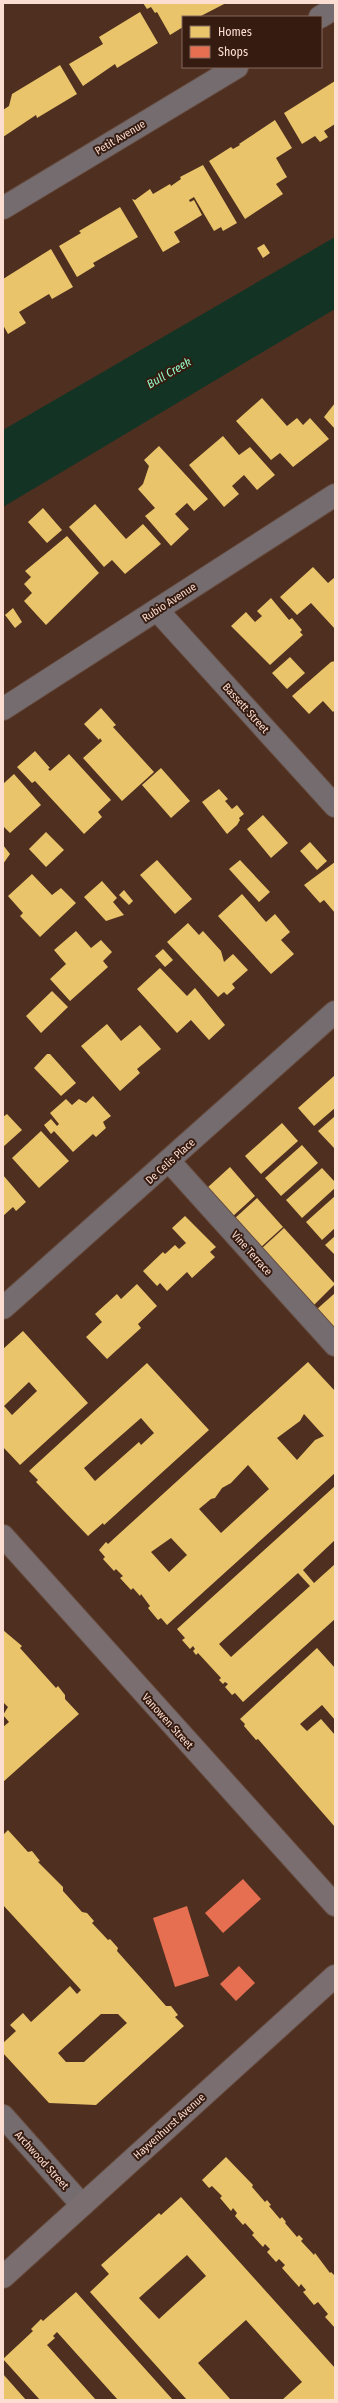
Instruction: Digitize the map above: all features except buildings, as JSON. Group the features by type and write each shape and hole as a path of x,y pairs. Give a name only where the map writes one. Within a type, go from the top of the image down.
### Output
{"main road":[{"name":"Vanowen Street","path":"3,1536 335,1905"},
{"name":"Hayvenhurst Avenue","path":"3,2277 335,1976"}],"street":[{"path":"322,16 335,8"},
{"name":"Petit Avenue","path":"3,208 235,68"},
{"name":"Rubio Avenue","path":"3,709 335,495"},
{"name":"Bassett Street","path":"157,610 335,806"},
{"name":"De Celis Place","path":"3,1308 335,1012"},
{"name":"Vine Terrace","path":"169,1161 335,1345"},
{"name":"Archwood Street","path":"3,2116 82,2205"}],"water":[{"name":"Bull Creek","path":"335,237 335,309 3,507 3,430"}]}
